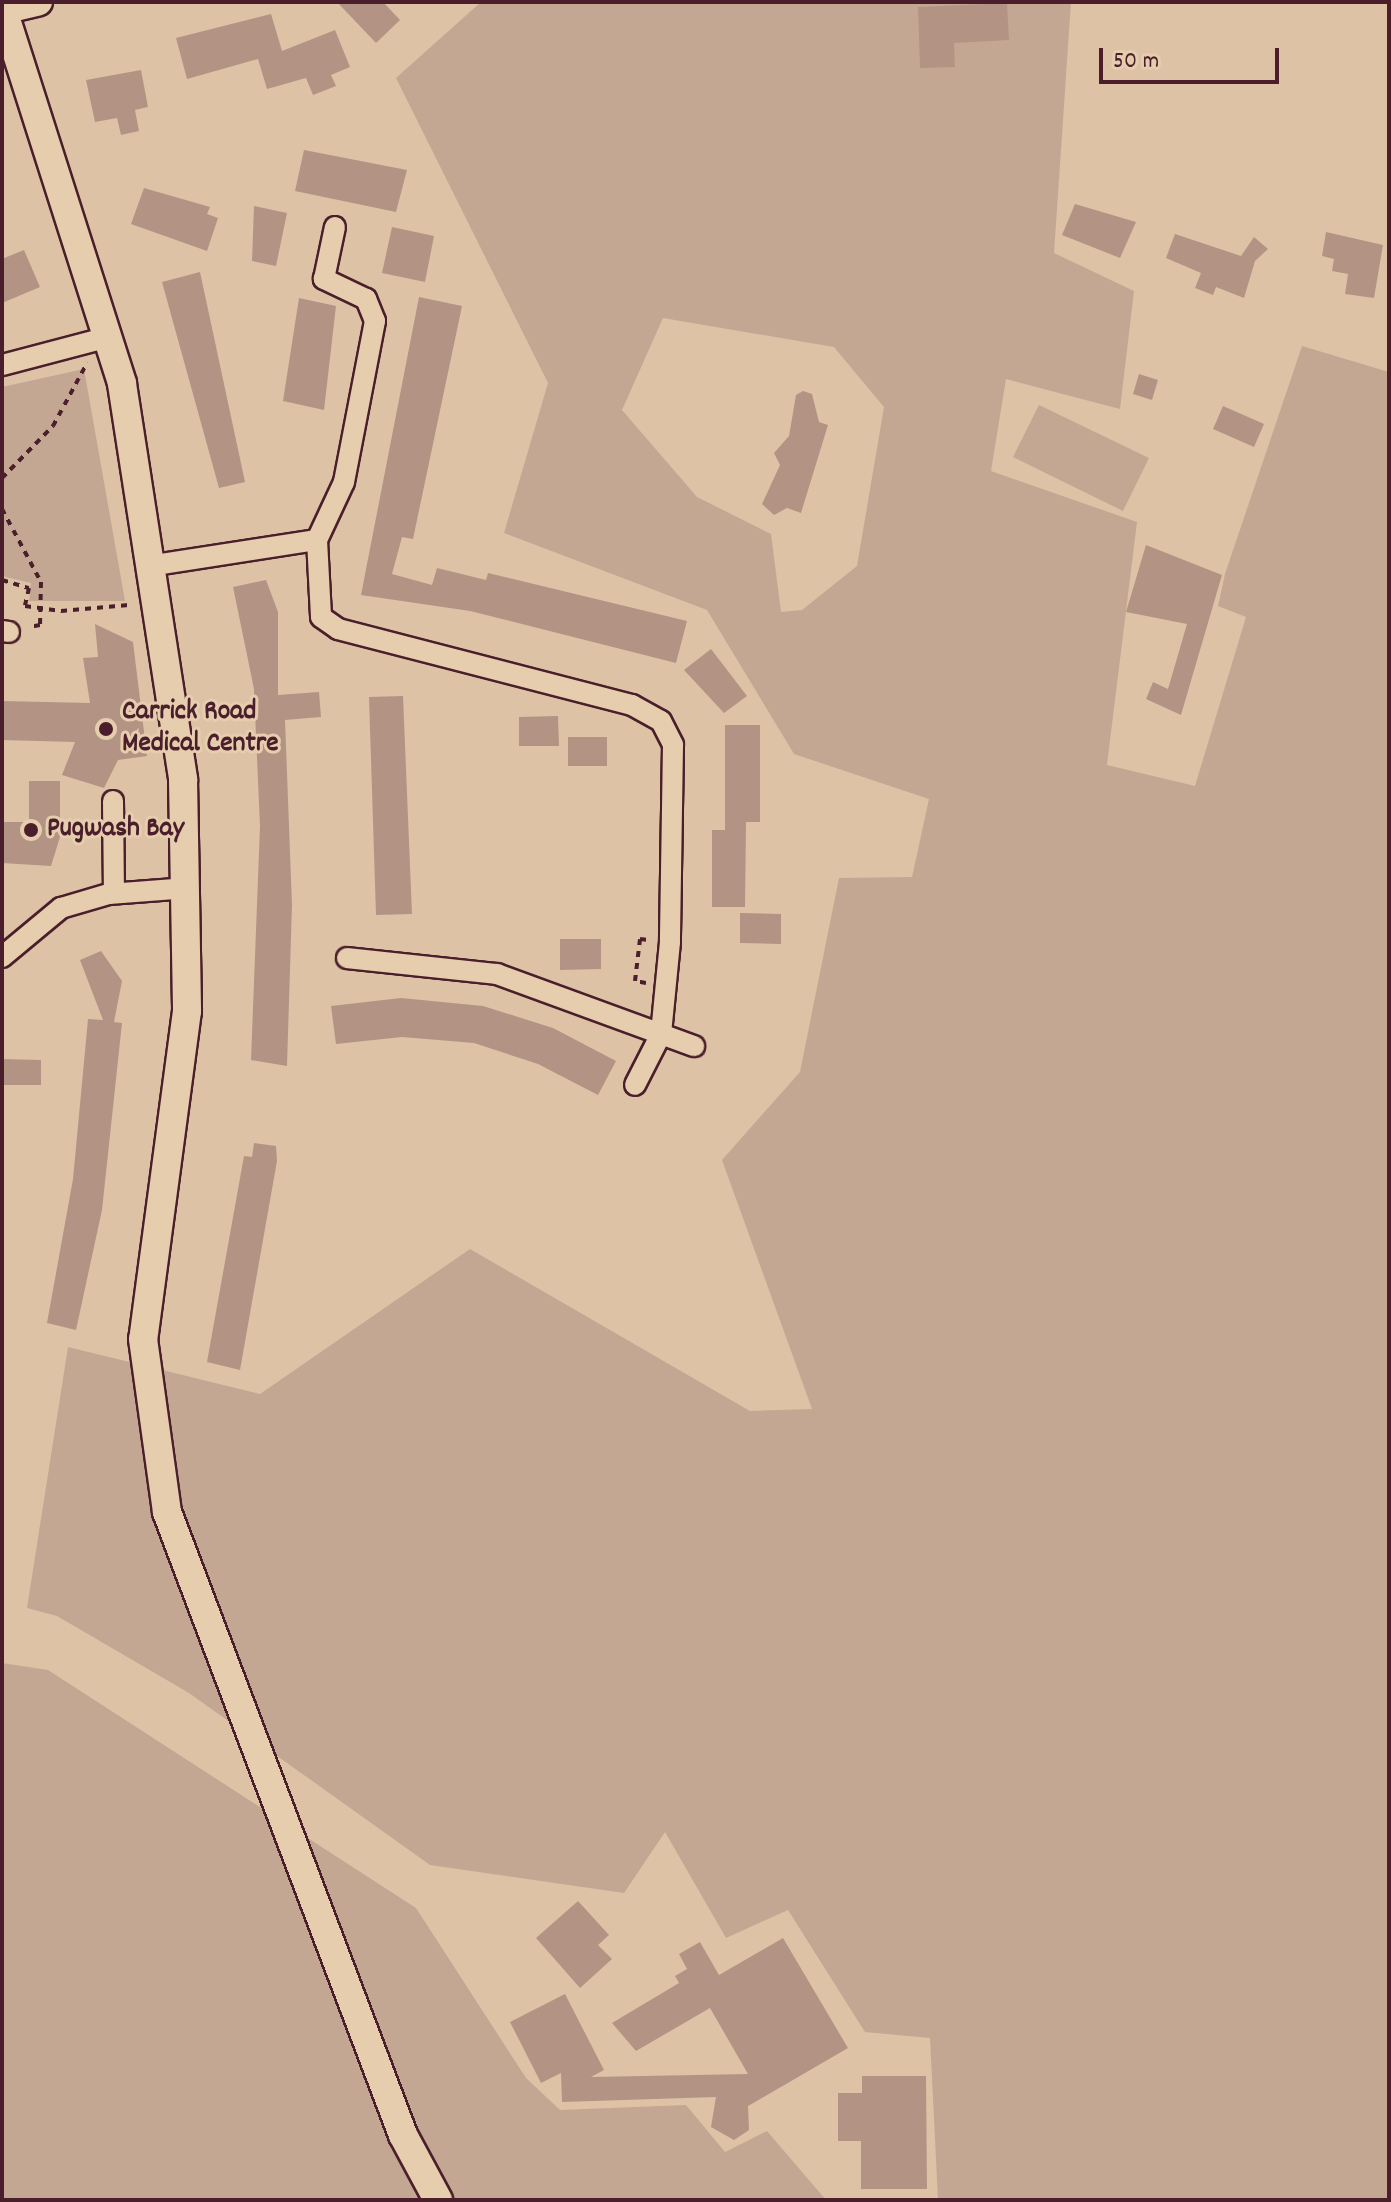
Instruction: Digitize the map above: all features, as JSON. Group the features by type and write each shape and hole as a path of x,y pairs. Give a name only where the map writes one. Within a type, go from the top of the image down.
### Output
{"street":[{"path":"38,2 2,10 99,340 155,565 183,779 188,888 182,1073 143,1339 167,1512 397,2120 438,2200"},
{"path":"335,227 324,279 366,299 375,321 344,482 317,540 321,617 338,629 632,705 661,721 673,745 661,1034 635,1085"},
{"path":"2,365 99,340"},
{"path":"155,565 317,540"},
{"path":"113,801 114,893"},
{"path":"2,957 11,933 61,908 114,893 188,888"},
{"path":"347,958 497,974 694,1046"}],"path":[{"path":"2,478 53,426 87,368 99,340"},
{"path":"2,509 29,548 42,607 40,625 6,632"},
{"path":"2,580 29,588 25,606 160,602"},
{"path":"649,996 653,984 635,981 640,939 659,942 659,935"}],"shaded area":[{"path":"481,2 1071,2 1054,253 1134,291 1120,409 1006,379 991,471 1137,522 1107,765 1195,786 1246,617 1218,606 1225,574 1302,346 1389,372 1389,2200 938,2200 930,2038 865,2032 788,1910 726,1938 665,1832 624,1893 430,1865 189,1693 57,1616 27,1608 68,1347 260,1394 470,1249 750,1411 812,1409 722,1160 800,1072 839,878 912,877 929,799 794,754 707,610 504,533 548,383 396,78","holes":["663,318 834,347 884,407 857,566 802,610 781,612 771,534 697,497 622,410"]},
{"path":"84,369 125,601 29,601 31,583 2,576 2,387"},
{"path":"1039,405 1149,458 1123,511 1013,457"},
{"path":"2,1663 48,1670 416,1908 526,2078 560,2110 686,2105 725,2152 767,2131 826,2200 2,2200"}],"building":[{"path":"337,2 383,2 400,20 376,43"},
{"path":"1007,3 1009,40 954,43 955,67 920,68 918,7"},
{"path":"271,14 282,51 335,30 350,67 331,75 336,86 313,95 306,78 267,89 258,59 187,79 176,38"},
{"path":"141,70 148,107 135,110 139,131 121,135 117,118 95,122 86,80"},
{"path":"304,150 407,170 396,212 295,191"},
{"path":"144,188 210,207 207,214 218,218 207,251 131,224"},
{"path":"1075,204 1136,222 1120,258 1062,235"},
{"path":"254,206 287,213 276,266 252,261"},
{"path":"392,227 434,236 425,282 382,273"},
{"path":"1326,232 1383,245 1374,298 1345,294 1348,274 1332,271 1334,259 1322,256"},
{"path":"1175,234 1241,256 1254,237 1268,249 1255,261 1244,298 1216,287 1213,295 1195,288 1201,273 1166,258"},
{"path":"24,250 40,287 2,303 2,259"},
{"path":"200,272 245,482 219,488 162,282"},
{"path":"419,297 462,306 413,539 402,537 392,574 432,585 437,568 486,580 488,573 687,621 676,663 470,611 361,595"},
{"path":"299,298 336,306 324,410 283,401"},
{"path":"1139,374 1158,380 1152,400 1133,394"},
{"path":"803,391 812,394 819,422 828,425 801,513 787,508 774,515 762,504 780,465 774,453 789,436 796,395"},
{"path":"1223,406 1264,424 1254,447 1213,429"},
{"path":"1146,545 1222,575 1181,715 1146,699 1153,682 1168,689 1187,624 1126,612"},
{"path":"266,580 278,612 278,695 319,692 321,717 285,720 292,905 287,1066 251,1060 260,826 254,689 233,587"},
{"name":"Carrick Road Medical Centre","path":"95,624 133,642 147,756 118,760 104,788 62,775 75,742 2,740 2,701 90,703 83,658 98,657"},
{"path":"711,649 747,696 724,713 684,670"},
{"path":"403,696 412,914 376,915 369,697"},
{"path":"558,716 559,746 519,746 519,717"},
{"path":"725,725 760,725 760,822 746,822 745,907 712,907 712,830 725,830"},
{"path":"568,737 607,737 607,766 568,766"},
{"name":"Pugwash Bay","path":"29,781 60,781 60,837 51,866 2,863 2,822 29,822"},
{"path":"740,913 781,914 781,944 740,943"},
{"path":"560,939 601,939 601,969 560,970"},
{"path":"101,951 122,981 114,1022 122,1023 102,1210 76,1330 47,1323 73,1179 88,1019 103,1020 80,960"},
{"path":"401,998 483,1006 553,1028 616,1061 598,1095 538,1064 474,1043 402,1037 336,1044 331,1006"},
{"path":"2,1059 41,1060 41,1085 2,1085"},
{"path":"254,1143 276,1146 277,1161 240,1370 207,1362 244,1156 252,1157"},
{"path":"578,1901 609,1935 598,1945 612,1959 580,1988 536,1938"},
{"path":"783,1938 848,2048 748,2106 749,2130 734,2140 711,2127 716,2097 562,2102 561,2073 541,2083 510,2022 565,1994 604,2070 591,2077 748,2074 710,2008 636,2051 612,2023 679,1983 675,1976 687,1969 679,1954 700,1942 719,1975"},
{"path":"862,2076 926,2076 927,2189 861,2189 861,2141 838,2141 838,2093 862,2093"}],"place":[{"name":"Carrick Road Medical Centre","path":"106,729"},
{"name":"Pugwash Bay","path":"31,830"}]}
